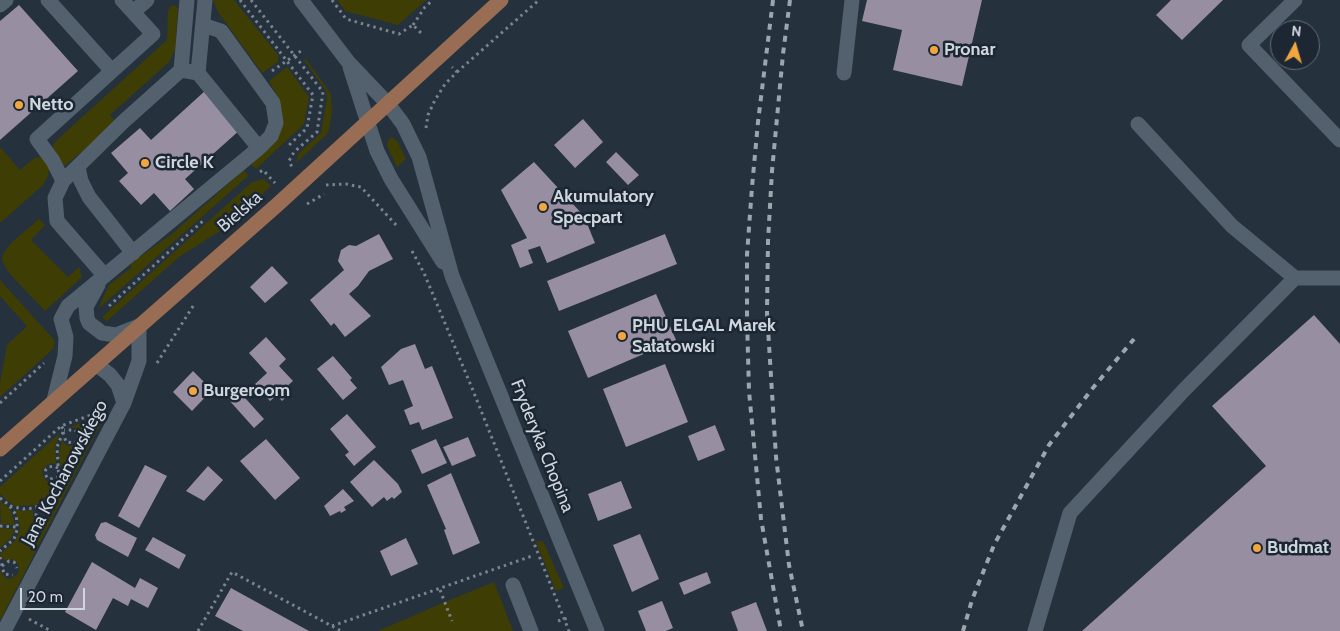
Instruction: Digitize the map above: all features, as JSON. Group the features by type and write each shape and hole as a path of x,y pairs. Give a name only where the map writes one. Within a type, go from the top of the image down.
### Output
{"main road":[{"name":"Bielska","path":"0,449 388,104 501,0"}],"street":[{"path":"0,5 6,0"},
{"path":"48,0 112,71"},
{"path":"63,181 53,161 37,139 153,34 122,0"},
{"path":"133,12 147,0"},
{"path":"104,275 57,221 55,198 63,181 123,122 181,70 187,0"},
{"path":"198,74 205,0"},
{"path":"301,0 349,63"},
{"path":"844,73 852,0"},
{"path":"1295,0 1249,45 1340,140"},
{"path":"54,400 66,345 66,337 61,320 68,306 271,136 276,123 273,103 221,31 203,24"},
{"name":"Fryderyka Chopina","path":"349,63 388,104 404,124 419,157 452,276 597,631"},
{"name":"Fryderyka Chopina","path":"349,63 377,151 391,179 452,276"},
{"path":"181,70 198,74 259,148"},
{"path":"1138,124 1232,226 1295,278 1340,278"},
{"path":"78,167 81,182 89,198 133,253"},
{"path":"104,275 86,306 89,323 102,333 116,335 139,326"},
{"path":"1035,631 1070,512 1184,390 1295,278"},
{"name":"Jana Kochanowskiego","path":"4,631 124,403 139,361 139,326"},
{"path":"96,364 110,375 118,385 124,403"},
{"path":"513,586 531,631"}],"path":[{"path":"251,0 323,92 317,132 294,152"},
{"path":"332,0 346,19 399,34 413,24 433,0"},
{"path":"427,132 426,122 435,100 445,84 539,0"},
{"path":"342,22 346,19"},
{"path":"413,24 423,35"},
{"path":"257,82 301,51"},
{"path":"452,66 457,72"},
{"path":"327,185 346,184 361,187 397,226"},
{"path":"89,323 211,214"},
{"path":"412,250 424,273 468,379 566,618 569,631"},
{"path":"0,403 66,345"},
{"path":"61,426 66,442 75,443 79,439 75,430 64,431"},
{"path":"10,506 23,509 42,505 52,496 56,490 59,477 57,447 64,431"},
{"path":"59,469 54,466 46,469 47,478 59,477"},
{"path":"0,498 10,506 16,515 17,527 14,539 0,551"},
{"path":"42,505 47,507"},
{"path":"37,506 36,516 39,519 47,518"},
{"path":"0,526 17,527"},
{"path":"332,626 440,590 532,556"},
{"path":"0,557 2,566 4,574 16,574 14,562 9,561 2,566"},
{"path":"198,631 232,572 341,631"},
{"path":"440,590 452,621"},
{"path":"558,621 566,618"},
{"path":"30,620 50,631"}],"shaded area":[{"path":"213,0 234,0 278,55 278,62 262,73 218,12"},
{"path":"337,0 426,0 398,25 345,11"},
{"path":"173,5 178,8 175,50 169,62 110,115 116,122 65,166 53,151 53,145 167,40 168,11"},
{"path":"306,59 331,94 332,111 329,130 326,135 296,163 298,154 321,133 327,99 326,91 304,60"},
{"path":"287,67 309,97 304,124 256,169 251,164 279,104 277,95 269,81"},
{"path":"392,137 398,142 406,159 397,167 387,146 388,140"},
{"path":"0,147 20,170 38,157 43,158 49,168 48,176 43,185 0,223"},
{"path":"244,170 248,176 98,309 109,285 131,268 131,263 172,234"},
{"path":"264,179 271,186 226,227 179,257 107,321 102,317 252,182"},
{"path":"39,219 45,225 31,240 68,277 79,267 82,277 45,311 8,272 2,260 3,254 11,243"},
{"path":"0,280 55,341 53,349 0,397 0,383 7,345 27,326 0,296"},
{"path":"89,420 101,423 0,621 0,571 6,578 11,579 19,571 16,561 11,559 4,560 0,554 13,543 18,535 20,526 15,510 33,510 33,517 37,521 43,523 49,520 52,510 47,504 56,495 61,482 59,455 62,439 69,446 78,444 81,438 80,432 77,428 70,427"},
{"path":"60,433 55,447 56,464 51,463 42,470 46,481 57,481 51,494 45,501 36,505 15,506 0,494 0,487"},
{"path":"0,501 10,509 15,525 1,524"},
{"path":"0,528 15,529 11,538 0,548"},
{"path":"543,541 564,588 556,591 536,542"},
{"path":"494,582 513,631 378,631 445,602"}],"building":[{"name":"Pronar","path":"867,0 982,0 962,86 893,70 902,30 862,21"},
{"path":"1171,0 1223,0 1182,40 1156,15"},
{"name":"Netto","path":"19,5 78,71 0,140 0,21"},
{"path":"206,90 241,129 185,179 194,189 170,211 154,193 141,205 119,181 128,173 111,153 140,128 151,140"},
{"path":"583,119 603,142 575,168 554,145"},
{"path":"616,152 639,175 628,185 606,162"},
{"name":"Akumulatory Specpart","path":"534,162 584,216 595,243 547,263 540,246 528,250 533,263 520,268 511,245 527,238 501,190"},
{"path":"379,234 393,259 369,271 358,286 349,294 371,316 345,337 334,323 331,326 310,300 344,270 338,261 341,250 349,245 356,246"},
{"path":"665,234 677,264 559,311 547,281"},
{"path":"272,266 288,283 265,303 250,287"},
{"name":"PHU ELGAL Marek Sałatowski","path":"656,294 676,340 588,378 568,331"},
{"name":"Budmat","path":"1314,315 1340,344 1340,631 1082,631 1266,466 1212,406"},
{"path":"266,337 286,359 279,366 293,381 285,388 290,393 282,401 277,395 270,401 255,384 267,373 249,353"},
{"path":"415,344 425,369 432,366 453,418 422,430 419,422 410,425 404,410 413,406 403,380 389,385 381,367 401,349"},
{"path":"333,356 352,378 350,380 357,388 343,400 317,369"},
{"path":"665,364 688,422 626,447 603,389"},
{"name":"Burgeroom","path":"193,371 212,390 192,411 173,392"},
{"path":"238,390 264,419 254,428 228,399"},
{"path":"347,414 376,447 354,466 345,455 349,452 330,429"},
{"path":"715,425 725,450 698,461 688,436"},
{"path":"468,437 476,456 452,466 443,447"},
{"path":"266,439 300,478 275,500 240,461"},
{"path":"436,439 447,463 422,474 411,450"},
{"path":"374,460 398,484 402,492 394,499 392,497 387,501 384,497 372,507 350,482"},
{"path":"145,465 167,476 139,528 118,516"},
{"path":"208,466 223,480 204,501 186,491"},
{"path":"451,473 480,543 453,555 444,530 446,529 427,485"},
{"path":"621,481 632,508 598,521 588,494"},
{"path":"343,489 354,501 344,507 346,510 330,516 324,506"},
{"path":"106,522 137,538 128,557 97,540 95,535 101,523"},
{"path":"640,534 659,579 632,592 613,545"},
{"path":"153,537 186,555 179,569 145,550"},
{"path":"406,538 418,564 391,576 380,551"},
{"path":"92,562 135,588 140,578 158,588 148,608 131,599 128,606 113,598 96,630 65,612"},
{"path":"707,572 711,583 684,595 679,583"},
{"path":"231,588 309,631 243,631 215,616"},
{"path":"662,601 673,628 666,631 646,631 638,611"},
{"path":"756,602 767,631 738,631 731,612"}],"railway":[{"path":"773,0 752,187 747,255 747,319 749,391 761,519 781,631"},
{"path":"790,0 772,171 768,241 767,312 776,457 789,565 803,631"},
{"path":"963,631 972,600 994,545 1049,445 1134,339"}],"place":[{"name":"Pronar","path":"934,50"},
{"name":"Netto","path":"19,105"},
{"name":"Circle K","path":"145,163"},
{"name":"Akumulatory Specpart","path":"543,207"},
{"name":"PHU ELGAL Marek Sałatowski","path":"622,336"},
{"name":"Burgeroom","path":"193,391"},
{"name":"Budmat","path":"1257,548"}]}
